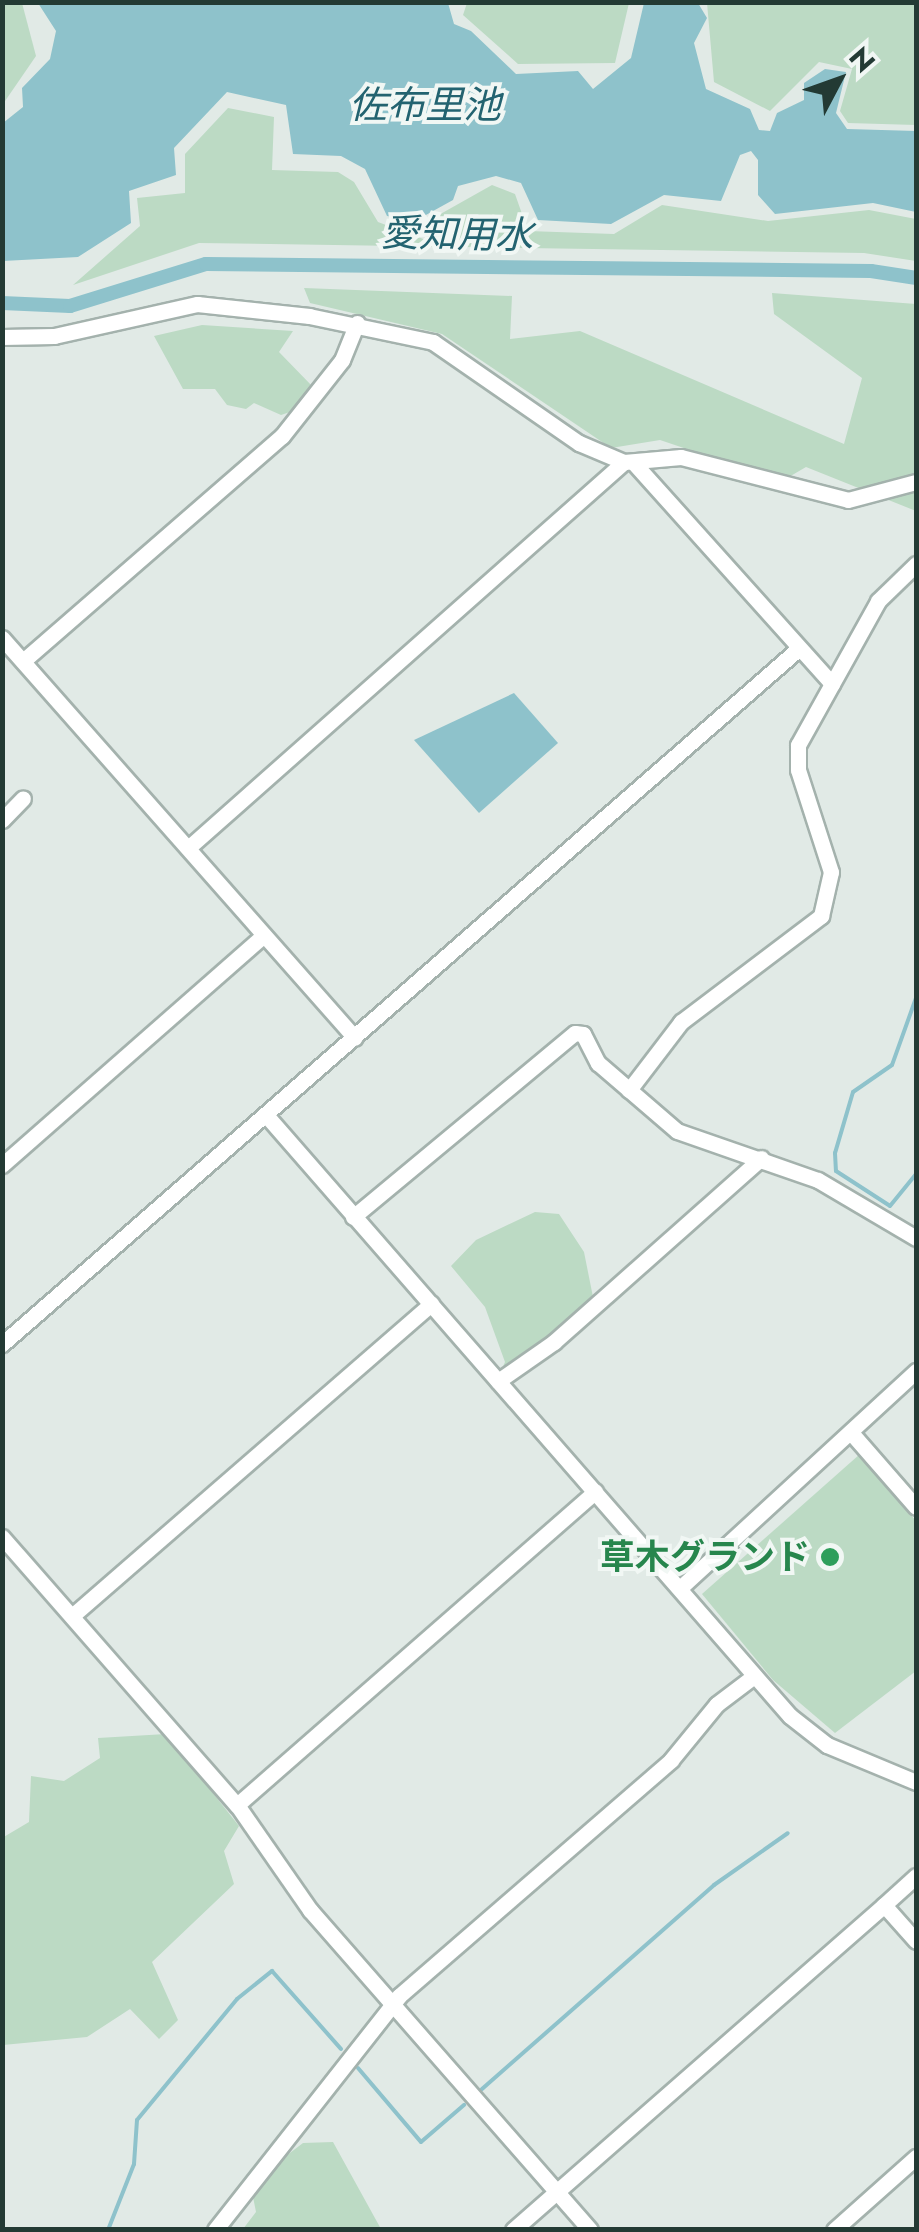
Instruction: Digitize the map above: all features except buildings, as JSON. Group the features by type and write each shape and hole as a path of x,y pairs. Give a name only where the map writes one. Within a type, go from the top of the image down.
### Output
{"street":[{"path":"2,337 54,336 197,304 357,324 433,342 580,443 629,462 681,457 848,500 916,482"},
{"path":"23,662 282,436 342,360 357,324"},
{"path":"629,462 832,684"},
{"path":"188,848 629,462"},
{"path":"629,1090 682,1022 789,945 828,902 831,872 796,756 878,601 916,564"},
{"path":"2,638 355,1038"},
{"path":"2,1344 798,650"},
{"path":"2,820 23,798"},
{"path":"2,1165 263,936"},
{"path":"354,1217 564,1036 582,1034 598,1063 678,1131 818,1180 916,1238"},
{"path":"266,1115 754,1676 827,1745 916,1782"},
{"path":"498,1381 554,1342 762,1158"},
{"path":"72,1616 431,1304"},
{"path":"680,1588 854,1436 916,1371"},
{"path":"854,1436 916,1507"},
{"path":"237,1805 596,1492"},
{"path":"2,1537 237,1805 310,1910 590,2230"},
{"path":"215,2230 393,2003 671,1760 717,1704 754,1676"},
{"path":"513,2230 916,1876"},
{"path":"884,1904 916,1941"},
{"path":"834,2230 916,2157"}],"green space":[{"path":"3,2 22,3 36,56 3,104"},
{"path":"467,2 629,3 615,63 518,64 463,15"},
{"path":"707,3 916,3 916,125 848,123 840,111 852,69 819,62 770,111 714,82"},
{"path":"228,108 274,117 272,170 338,172 354,182 378,222 426,240 428,221 492,185 515,194 528,231 614,234 662,205 768,221 869,210 916,219 916,261 864,253 199,243 73,285 140,226 137,198 185,193 185,154"},
{"path":"304,288 512,296 510,339 580,331 844,444 862,378 774,314 772,293 916,304 916,511 806,467 782,481 660,440 611,448 442,334 310,303"},
{"path":"202,325 293,331 279,352 313,387 293,411 281,415 254,403 246,409 227,405 215,389 183,389 154,336"},
{"path":"535,1212 559,1214 584,1252 594,1302 554,1338 502,1369 505,1362 485,1307 451,1266 476,1240"},
{"name":"草木グランド","path":"860,1454 916,1521 916,1671 835,1733 773,1680 702,1594"},
{"path":"166,1734 239,1826 224,1851 234,1884 152,1962 178,2020 159,2039 130,2009 87,2037 3,2045 2,1838 29,1822 31,1776 64,1781 100,1758 98,1738"},
{"path":"333,2142 381,2229 243,2229 256,2212 253,2197 282,2159 303,2143"}],"water":[{"name":"佐布里池","path":"38,3 448,3 454,24 471,31 516,74 578,71 593,89 631,58 644,3 698,3 707,18 694,43 706,89 750,109 759,130 770,131 777,113 804,100 804,83 825,69 846,72 836,113 847,129 916,131 916,212 873,203 775,214 758,195 758,160 751,151 740,155 721,201 664,195 611,224 538,220 521,183 496,176 458,186 453,200 415,221 387,216 365,169 341,156 293,154 286,105 227,92 174,148 176,175 129,191 131,223 78,257 3,261 3,123 23,107 22,88 50,59 56,31"},
{"path":"514,693 558,743 479,813 414,740"}],"waterway":[{"name":"愛知用水","path":"2,303 70,306 206,264 871,271 916,278"},
{"path":"916,998 892,1065 853,1092 835,1153 836,1171 890,1206 916,1174"},
{"path":"482,2089 714,1885 788,1833"},
{"path":"108,2230 134,2164 137,2120 237,1999 272,1971 341,2049"},
{"path":"358,2068 421,2142 464,2105"}],"place":[{"name":"草木グランド","path":"830,1557"}]}
